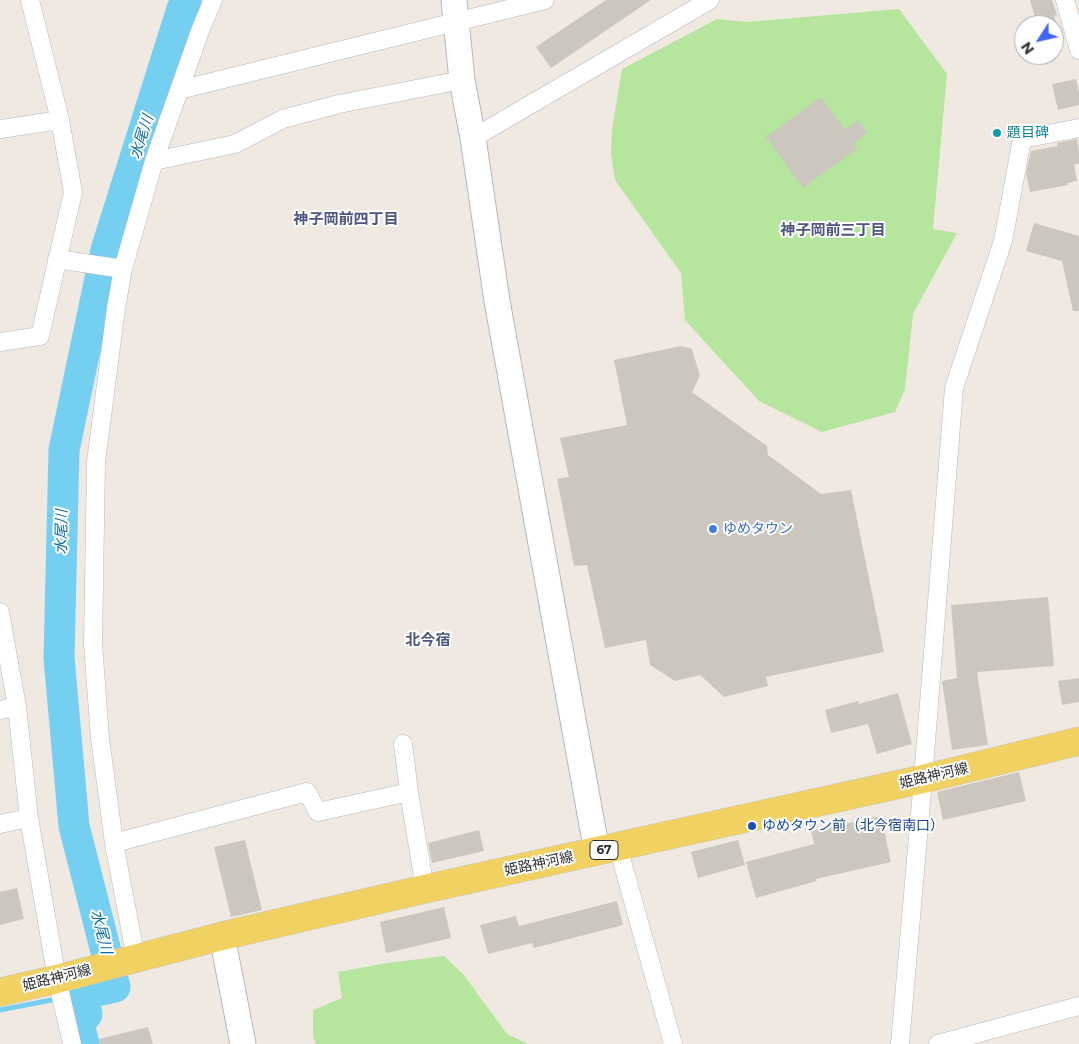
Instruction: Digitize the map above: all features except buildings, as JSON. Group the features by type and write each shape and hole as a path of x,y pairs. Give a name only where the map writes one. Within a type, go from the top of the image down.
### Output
{"main road":[{"name":"姫路神河線","path":"0,992 62,978 222,936 923,779 1079,741"}],"street":[{"path":"0,342 40,336 73,192 60,120 30,0"},
{"path":"133,959 114,843 100,738 93,644 96,462 116,308 123,269 154,161 200,31 213,0"},
{"path":"180,90 456,11 545,0"},
{"path":"473,138 710,0"},
{"path":"1065,0 1079,50"},
{"path":"456,11 462,80 473,138 497,301 608,849 673,1044"},
{"path":"154,161 235,144 283,119 339,104 462,80"},
{"path":"0,129 60,120"},
{"path":"900,1044 954,388 1003,241 1022,139 1079,128"},
{"path":"57,259 123,269"},
{"path":"0,612 8,709 62,978 72,1044"},
{"path":"403,744 425,889"},
{"path":"114,843 307,792 318,812 409,792"},
{"path":"0,824 29,818"},
{"path":"222,936 242,1044"},
{"path":"938,1044 1079,1006"}],"green space":[{"path":"899,9 947,74 933,229 957,233 913,314 905,389 895,412 822,432 759,401 685,320 681,273 615,180 611,154 612,129 622,69 717,19 747,22"},
{"path":"444,956 463,974 507,1034 528,1044 316,1044 313,1036 313,1010 342,998 338,972 387,963"}],"waterway":[{"name":"水尾川","path":"84,1044 79,1025 87,1014 82,994 115,987 74,826 59,658 64,450 106,250 186,0"},
{"path":"0,1010 82,994"}],"place":[{"name":"題目碑","path":"997,133"},
{"name":"ゆめタウン","path":"713,529"},
{"name":"ゆめタウン前（北今宿南口）","path":"752,826"}],"district":[{"name":"神子岡前四丁目","path":"346,220"},
{"name":"神子岡前三丁目","path":"833,231"},
{"name":"北今宿","path":"428,641"}]}
